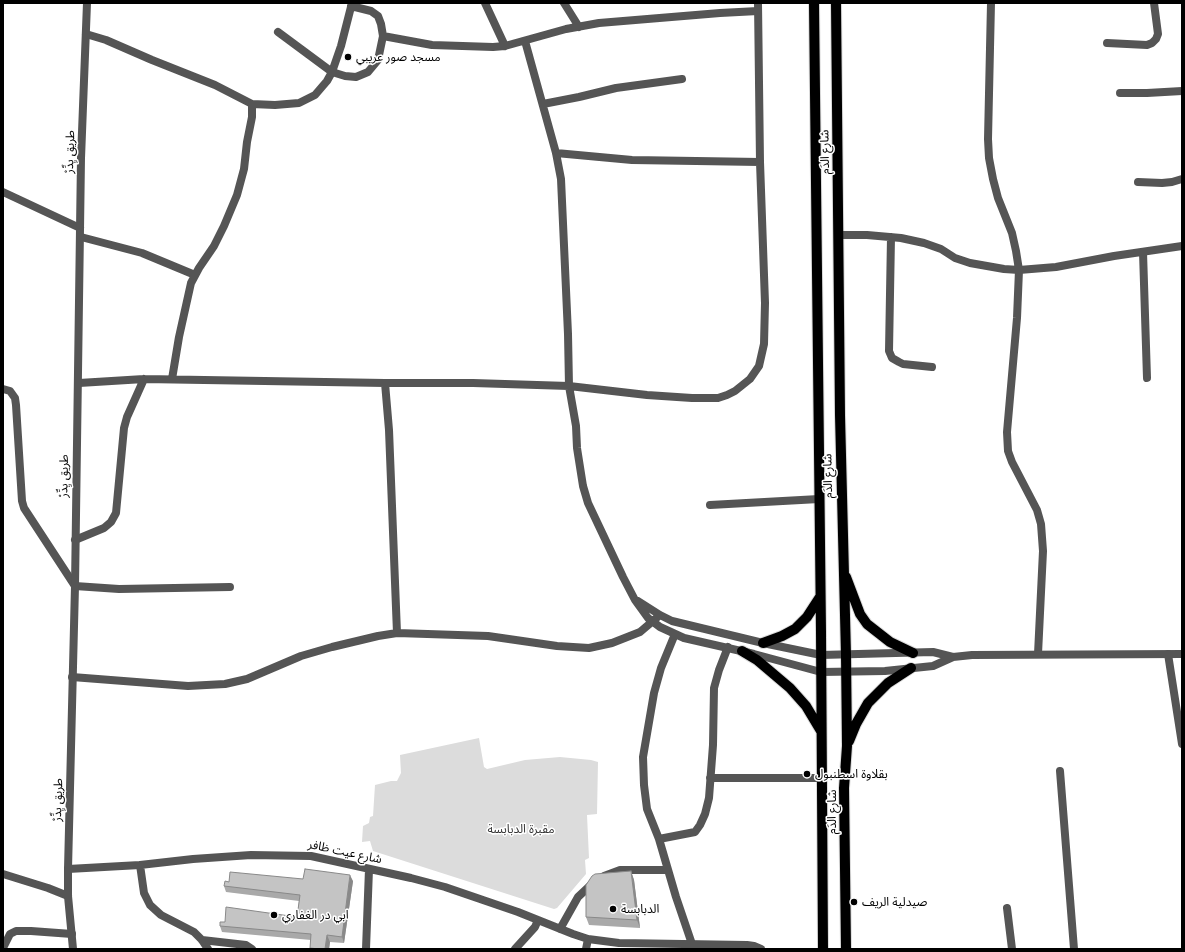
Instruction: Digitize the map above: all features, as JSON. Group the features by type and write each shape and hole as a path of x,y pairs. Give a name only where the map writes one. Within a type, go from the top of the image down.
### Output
{"main road":[{"name":"شارع الدَم","path":"814,3 820,598 822,655 823,949"},
{"name":"شارع الدَم","path":"836,3 840,415 847,746 844,788 846,949"},
{"path":"843,568 860,614 868,624 890,642 913,653"},
{"path":"763,644 795,629 807,617 820,598"},
{"path":"742,651 757,660 790,688 803,702 822,732"},
{"path":"847,746 856,724 868,703 888,683 911,668"}],"street":[{"name":"طريق يِدِّرْ","path":"73,949 68,896 68,869 79,383 80,228 87,3"},
{"path":"485,3 505,46"},
{"path":"564,3 579,27"},
{"path":"991,3 988,139 989,158 998,198 1012,234 1019,270 1017,318 1006,432 1008,451 1012,462 1037,510 1041,524 1043,551 1038,654"},
{"path":"1107,43 1147,45 1156,40 1158,34 1154,3"},
{"path":"86,34 106,40 215,85 252,104 275,105 299,103 314,95 327,81 332,72 341,46 351,5 371,11 378,16 382,24 383,36 378,60 368,72 356,77 345,76 332,72 278,32"},
{"path":"79,383 144,379 172,379 473,383 569,386 662,396 718,398 735,391 750,379 759,366 765,337 763,214 760,162 758,7 720,13 599,23 544,35 505,46 493,47 432,45 383,36"},
{"path":"525,41 556,153 561,179 569,386 576,426 577,448 583,486 599,527 635,600 648,618 675,634 821,672 886,671 933,666 953,657"},
{"path":"543,104 616,88 682,79"},
{"path":"1120,93 1182,91"},
{"path":"172,379 179,337 191,283 214,246 237,195 244,169 252,117 252,104"},
{"path":"556,153 644,161 760,162"},
{"path":"1138,182 1162,183 1182,179"},
{"path":"3,192 80,228"},
{"path":"839,235 891,237 924,243 942,249 955,258 965,262 990,267 1019,270 1056,268 1182,246"},
{"path":"81,237 142,253 195,275"},
{"path":"891,237 889,351 892,358 903,364 932,367"},
{"path":"1143,252 1148,378"},
{"path":"75,540 104,528 111,522 116,513 124,428 127,417 144,379"},
{"path":"385,383 389,437 397,633"},
{"path":"3,389 10,391 15,398 22,501 24,508 75,586 119,589 230,587"},
{"path":"710,505 819,499"},
{"path":"635,600 660,615 672,620 763,644 822,655 933,652 953,657 989,654 1182,654"},
{"path":"72,677 188,686 225,684 247,679 301,656 332,647 397,633 488,636 557,646 589,648 612,644 640,632 660,615"},
{"path":"675,634 661,668 654,693 643,757 645,798 647,809 659,839 693,946"},
{"path":"659,839 695,832 705,814 709,798 713,745 714,688 719,670 728,648"},
{"path":"1168,654 1182,744"},
{"path":"1060,771 1074,949"},
{"path":"710,778 822,778"},
{"name":"شارع عيت ظافر","path":"68,869 140,865 251,855 295,854 324,858 445,887 492,902 588,939 619,943 693,946 746,945 761,949"},
{"path":"140,865 144,893 150,905 161,915 194,932 208,949"},
{"path":"366,949 368,869"},
{"path":"560,929 578,897 596,879 620,870 668,870"},
{"path":"3,874 68,896"},
{"path":"1008,908 1012,949"},
{"path":"515,949 535,927 538,920"},
{"path":"3,948 10,934 16,931 72,934"},
{"path":"586,949 588,939"},
{"path":"202,940 246,945 252,949"}],"green space":[{"name":"مقبرة الدبابسة","path":"479,738 484,767 487,769 525,760 560,757 598,762 597,814 587,815 589,858 585,860 586,874 557,908 554,909 373,851 370,841 362,842 363,826 369,823 370,817 373,816 375,785 397,781 401,773 400,755"}],"building":[{"path":"305,869 350,875 342,937 327,935 325,949 310,948 311,934 220,926 220,922 225,922 226,907 297,917 300,895 224,886 225,881 229,882 230,872 303,879"},
{"name":"الدبابسة","path":"631,871 637,920 586,917 586,885 592,876 595,874"}],"place":[{"name":"مسجد صور عريبي","path":"348,57"},
{"name":"بقلاوة اسطنبول","path":"807,774"},
{"name":"صيدلية الريف","path":"854,902"},
{"name":"الدبابسة","path":"613,909"},
{"name":"ابي در الغفاري","path":"274,915"}]}
